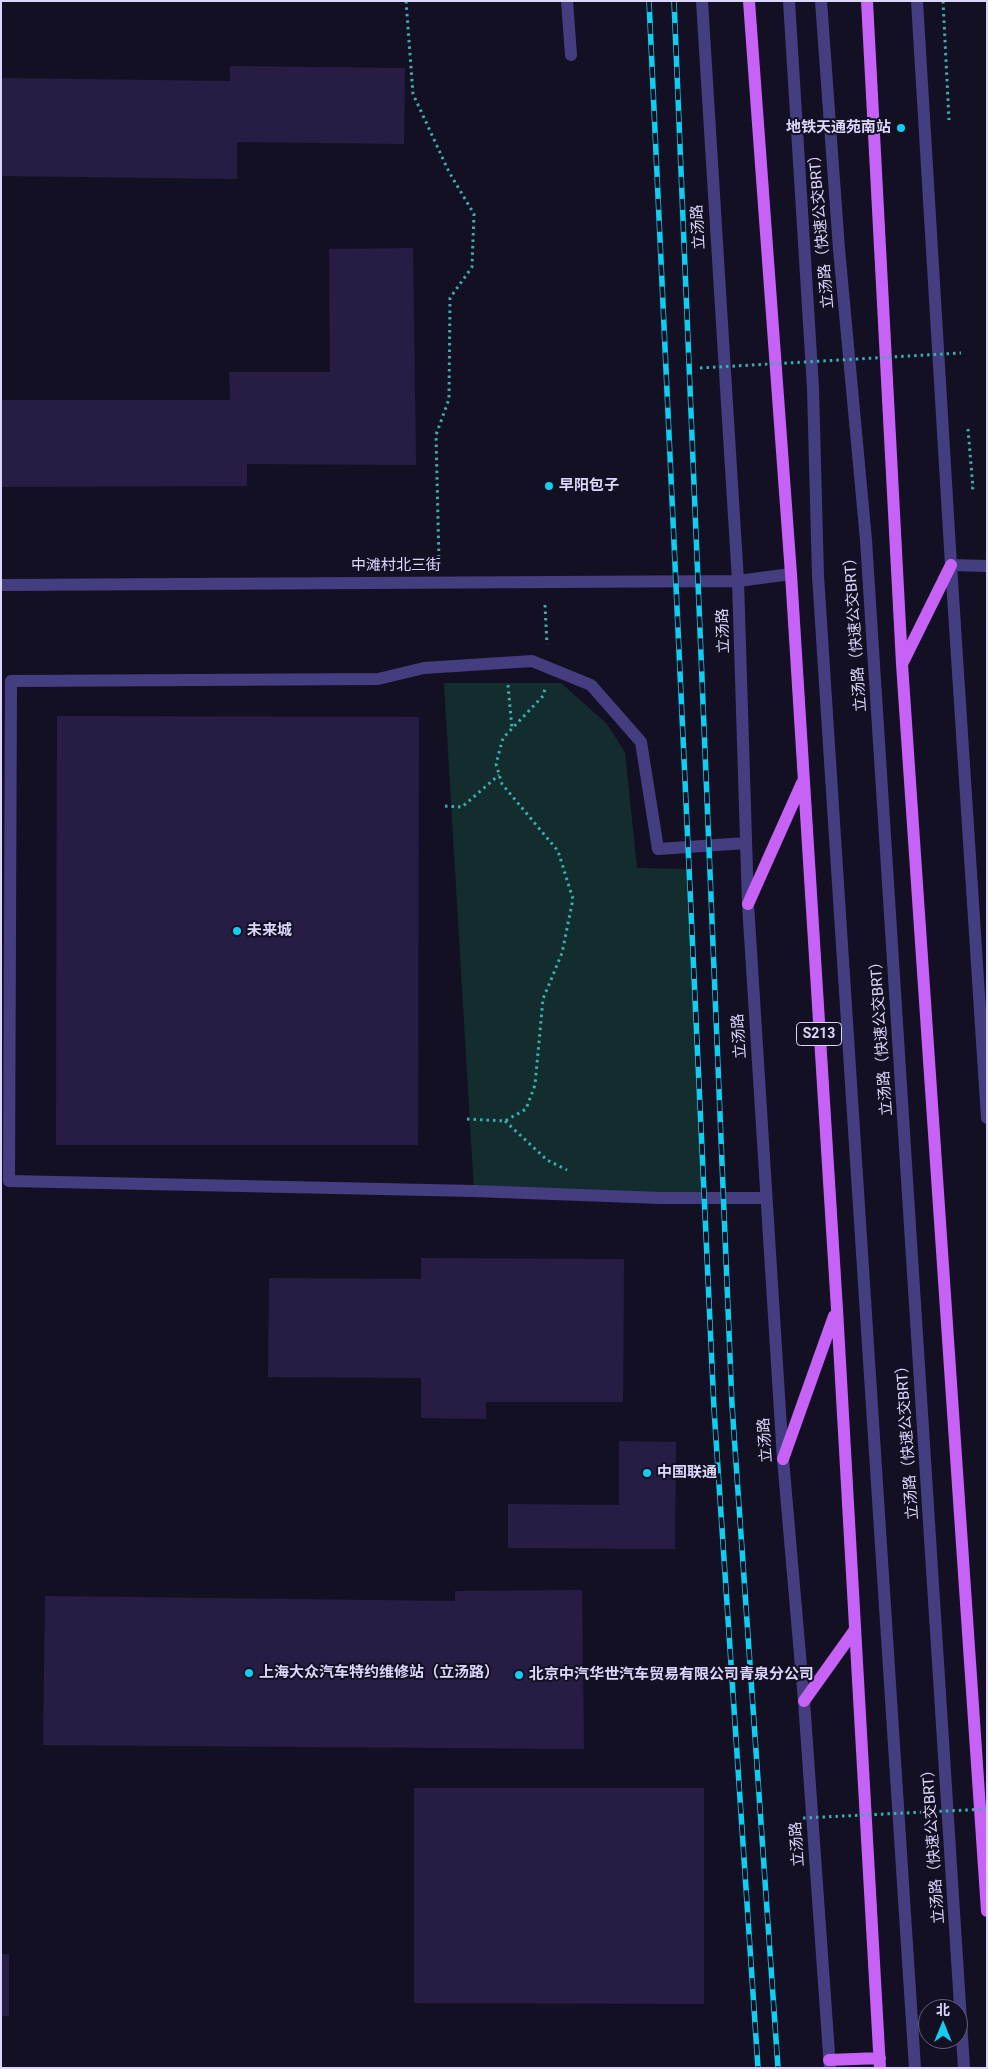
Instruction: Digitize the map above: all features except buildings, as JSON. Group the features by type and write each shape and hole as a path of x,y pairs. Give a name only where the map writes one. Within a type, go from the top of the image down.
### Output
{"main road":[{"name":"S213","path":"749,1 791,574 837,1309 880,2063"},
{"path":"867,1 902,664 987,1911"},
{"path":"902,664 951,565"},
{"path":"748,904 803,781"},
{"path":"783,1459 837,1309"},
{"path":"804,1701 854,1631"},
{"path":"830,2064 880,2063"}],"street":[{"path":"567,1 571,55"},
{"name":"立汤路","path":"702,1 738,581 748,904 766,1198 783,1459 804,1701 830,2064"},
{"name":"立汤路（快速公交BRT）","path":"789,1 813,388 818,576 915,2068"},
{"name":"立汤路（快速公交BRT）","path":"821,1 839,249 866,540 964,2068"},
{"path":"917,1 987,1118"},
{"path":"951,565 987,566"},
{"name":"中滩村北三街","path":"1,585 738,581 791,574"},
{"path":"746,843 658,849 641,742 591,685 532,661 424,668 378,680 11,681 8,1181 474,1191 660,1198 766,1198"}],"path":[{"path":"406,1 412,94 449,172 474,214 472,267 450,298 449,399 436,435 439,582"},
{"path":"943,1 946,65"},
{"path":"700,368 962,353"},
{"path":"467,1119 505,1121 526,1109 535,1085 544,1000 562,953 573,899 558,851 508,791 499,775 496,764 503,738 544,696 548,668 544,582"},
{"path":"506,662 512,729"},
{"path":"445,806 462,807 499,775"},
{"path":"505,1121 547,1160 570,1172"},
{"path":"803,1818 987,1809"}],"green space":[{"path":"444,683 561,683 606,723 625,752 637,868 689,869 704,1200 474,1191"}],"railway":[{"path":"649,1 714,1409 758,2068"},
{"path":"674,1 732,1405 778,2068"}],"place":[{"name":"地铁天通苑南站","path":"901,128"},
{"name":"早阳包子","path":"549,486"},
{"name":"未来城","path":"237,931"},
{"name":"中国联通","path":"647,1473"},
{"name":"上海大众汽车特约维修站（立汤路）","path":"249,1673"},
{"name":"北京中汽华世汽车贸易有限公司青泉分公司","path":"519,1675"}]}
